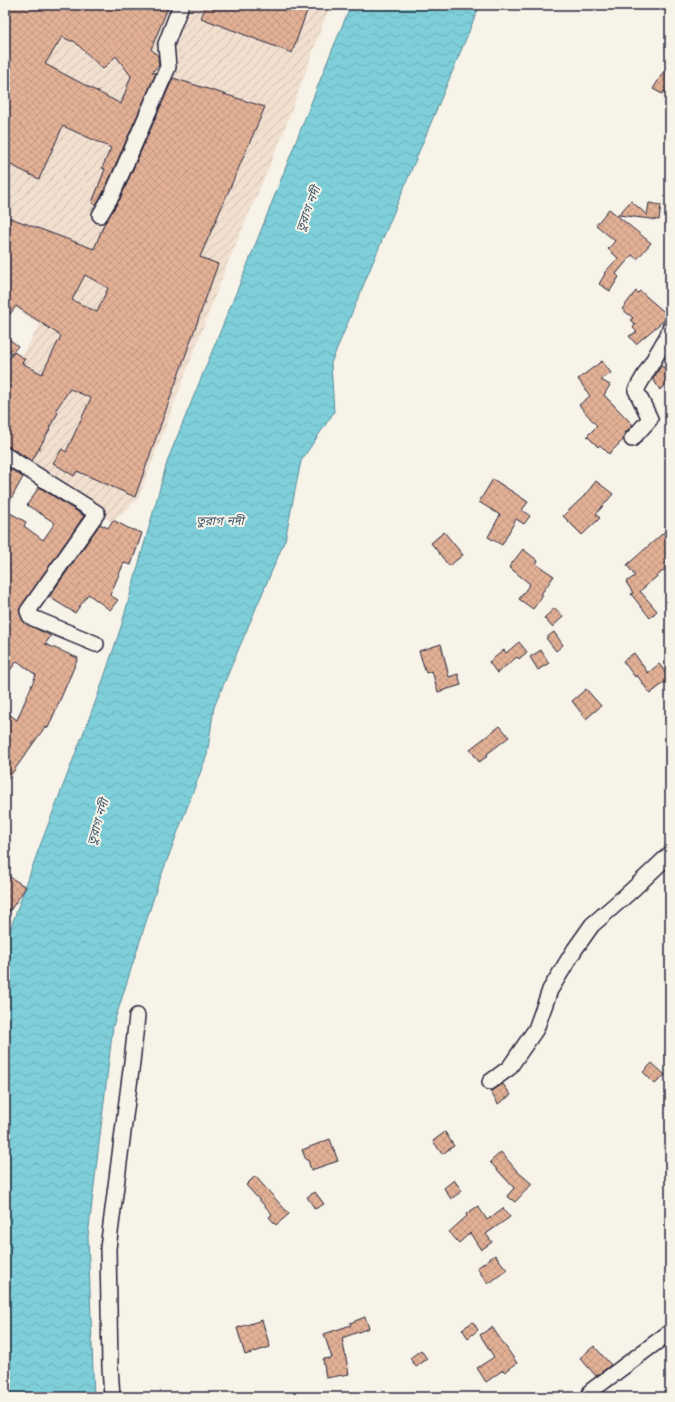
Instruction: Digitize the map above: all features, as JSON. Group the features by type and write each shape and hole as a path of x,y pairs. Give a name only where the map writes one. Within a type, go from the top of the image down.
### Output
{"street":[{"path":"100,215 112,195 168,67 166,44 181,5"},
{"path":"632,439 650,419 636,390 668,335 670,328"},
{"path":"5,455 96,513 28,610 30,616 34,618 96,644"},
{"path":"490,1082 509,1068 536,1029 550,990 575,949 592,926 632,891 670,854"},
{"path":"112,1397 108,1248 137,1016"},
{"path":"590,1397 591,1391 670,1332"}],"shaded area":[{"path":"5,5 330,5 281,139 226,267 138,499 112,522 5,458 5,383 40,325 5,301"}],"water":[{"name":"তুরাগ নদী","path":"351,5 480,5 331,363 334,412 301,461 285,540 214,707 207,755 158,884 113,1026 88,1236 94,1397 5,1397 5,944 38,851 98,695 121,627 168,459"}],"building":[{"path":"5,5 169,5 151,49 158,56 159,65 152,72 156,73 104,191 96,205 92,203 105,169 102,168 111,148 63,126 39,179 5,162","holes":["62,37 74,41 103,69 116,56 131,76 121,104 45,64"]},
{"path":"206,5 309,5 292,53 201,18"},
{"path":"664,71 670,76 670,94 664,91 662,94 653,89"},
{"path":"173,78 265,107 200,257 218,264 135,497 77,471 74,476 53,463 62,449 66,452 91,398 70,389 55,411 58,413 32,461 10,447 5,446 5,364 14,352 25,359 22,363 42,374 61,336 16,306 5,321 5,216 94,249 105,222 120,199","holes":["85,275 108,288 97,312 72,300"]},
{"path":"631,201 647,215 649,203 661,205 659,220 618,215"},
{"path":"609,209 651,243 637,259 632,255 616,274 619,277 610,291 599,284 605,274 604,273 618,258 608,249 615,241 596,225"},
{"path":"636,291 638,293 640,291 669,316 636,344 629,336 637,332 633,328 635,325 630,320 633,318 622,309"},
{"path":"5,336 18,346 12,353 5,348"},
{"path":"602,361 611,373 601,380 610,385 604,395 633,425 625,433 623,440 609,454 600,445 598,447 587,436 597,426 579,405 590,396 578,379"},
{"path":"661,366 670,370 670,379 660,390 653,379"},
{"path":"5,466 23,477 5,510"},
{"path":"493,479 528,502 522,510 530,516 524,524 516,519 502,545 488,537 500,515 479,502"},
{"path":"596,481 613,494 596,514 600,518 582,535 563,516 584,496"},
{"path":"39,487 84,516 19,610 25,623 51,636 45,644 78,658 48,728 45,727 5,783 5,711 17,720 36,675 17,661 5,677 5,510 26,522 24,526 43,540 55,523 27,505"},
{"path":"113,520 142,533 131,565 124,563 110,595 118,600 110,610 88,594 75,613 49,597 100,524 108,528"},
{"path":"670,527 670,565 640,591 657,611 650,618 631,594 633,593 626,582 635,576 627,565"},
{"path":"444,532 463,555 449,566 431,543"},
{"path":"523,549 538,561 536,564 554,576 541,594 543,595 533,609 519,599 530,584 509,567"},
{"path":"555,608 563,617 552,627 544,618"},
{"path":"554,632 563,645 556,651 546,638"},
{"path":"519,642 527,652 519,659 517,657 497,673 489,662 504,650 506,653"},
{"path":"441,644 449,677 458,674 461,685 438,692 432,671 426,673 419,651"},
{"path":"541,650 549,663 538,670 530,657"},
{"path":"634,653 648,673 659,664 670,678 650,694 637,675 635,677 623,661"},
{"path":"586,689 601,706 586,719 572,701"},
{"path":"500,726 509,737 479,762 470,749"},
{"path":"5,874 26,887 5,918"},
{"path":"652,1063 665,1075 655,1084 643,1072"},
{"path":"503,1084 511,1095 498,1104 490,1091"},
{"path":"445,1132 454,1146 442,1154 433,1141"},
{"path":"330,1139 338,1161 311,1170 308,1160 306,1160 302,1150"},
{"path":"501,1152 517,1171 532,1184 515,1202 507,1196 514,1188 490,1162"},
{"path":"255,1176 289,1214 276,1225 269,1217 272,1214 246,1185"},
{"path":"454,1180 462,1191 451,1199 444,1188"},
{"path":"315,1192 324,1204 315,1209 307,1197"},
{"path":"478,1206 487,1220 503,1208 510,1217 486,1234 492,1242 481,1250 470,1233 459,1243 449,1232 467,1216 466,1214"},
{"path":"495,1255 507,1270 488,1284 477,1268"},
{"path":"365,1317 369,1328 342,1338 349,1374 326,1378 323,1359 332,1358 324,1334 351,1325 350,1323"},
{"path":"262,1320 270,1347 245,1355 237,1328"},
{"path":"473,1322 478,1330 468,1338 462,1329"},
{"path":"492,1327 517,1363 505,1372 503,1370 486,1382 477,1368 494,1357 480,1335"},
{"path":"594,1346 611,1365 596,1376 580,1358"},
{"path":"421,1350 427,1359 416,1367 410,1358"}]}
